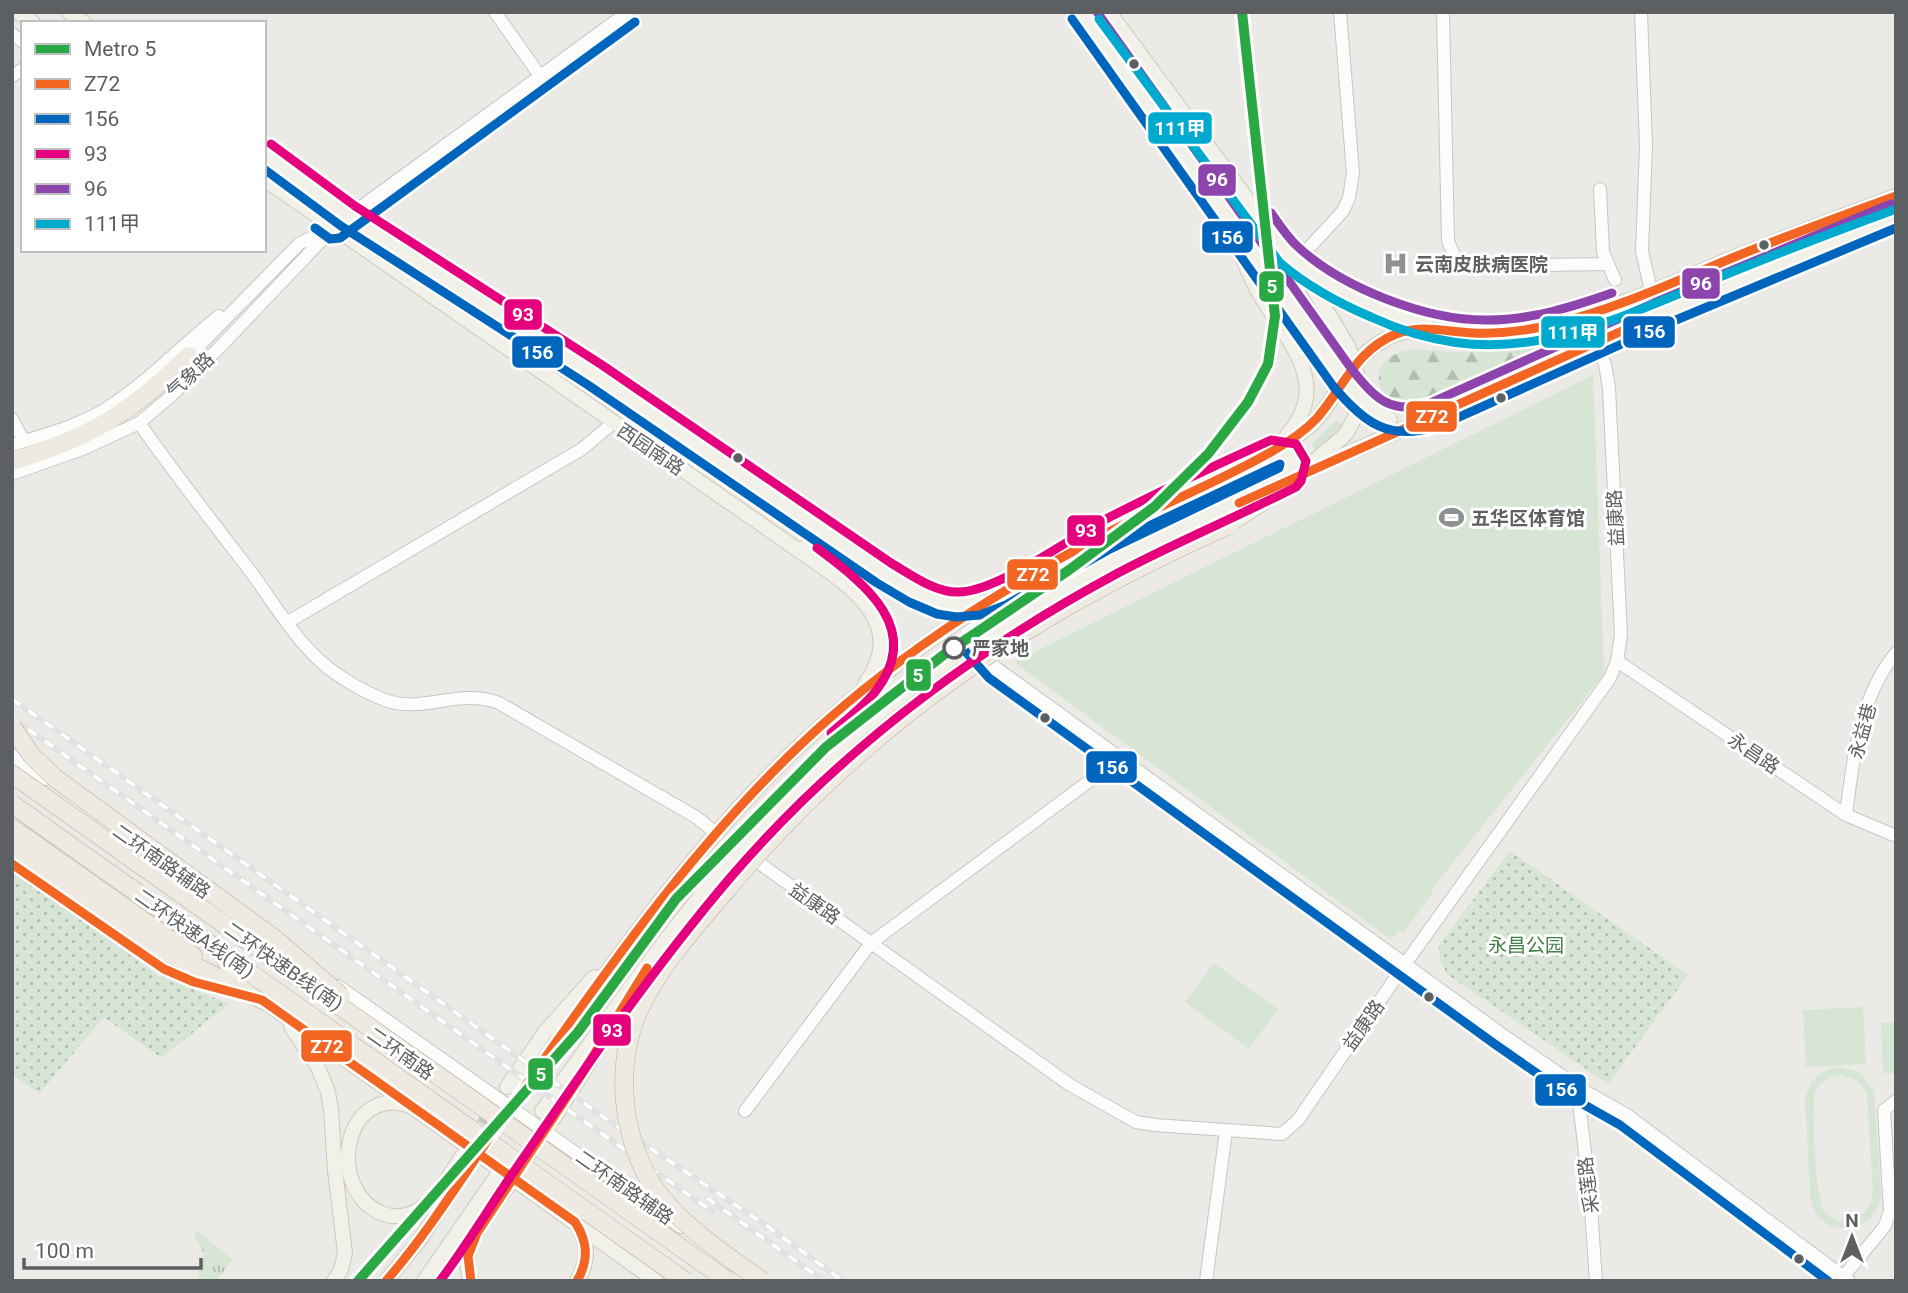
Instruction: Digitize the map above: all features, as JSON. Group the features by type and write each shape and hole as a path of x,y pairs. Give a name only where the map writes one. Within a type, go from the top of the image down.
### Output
{"highway":[{"path":"12,461 64,444 108,423 148,394 189,355"},
{"path":"760,1281 676,1213 654,1188 641,1162 627,1114 625,1069 632,1031 649,992 704,917 765,845 819,789 885,730 957,676 1052,614 1143,564 1229,525"},
{"path":"12,727 32,755 55,778 275,939 323,979 384,1037"},
{"name":"二环快速B线(南)","path":"12,776 728,1281"},
{"name":"二环快速A线(南)","path":"12,802 685,1281"},
{"path":"12,828 152,936"},
{"path":"12,848 152,936 262,1000"}],"main road":[{"path":"1082,12 1343,379 1377,412 1390,419"},
{"path":"1109,12 1329,312 1355,363 1360,383 1361,398 1354,421 1332,455 1291,490 1229,525"},
{"name":"西园南路","path":"266,155 348,216 595,375 915,591 948,604 970,605 1000,594"},
{"name":"西园南路","path":"266,180 788,543 855,593 870,610 879,627 881,652 876,668 865,684 842,708"},
{"path":"513,1091 554,1021 638,930 716,833 780,765 842,708 924,645 1000,594 1111,530 1270,453 1314,422 1355,363 1383,340 1415,329 1495,333 1542,327 1592,313 1896,196"},
{"path":"1217,202 1256,286 1294,349 1307,383 1307,401 1301,418 1277,444 1245,466"},
{"path":"548,1114 661,947 740,849 800,785 846,742 889,706 975,644 1083,578 1332,455 1432,416 1659,314 1896,215"},
{"path":"1282,248 1296,262 1326,282 1378,308 1454,332"},
{"path":"1383,340 1370,354 1364,379 1371,403 1390,419 1408,422 1432,416"},
{"path":"1270,453 1280,450 1292,458 1294,468 1289,477"},
{"path":"1229,525 1270,500 1332,455"},
{"path":"1199,521 1305,473"},
{"path":"788,543 822,554 861,581 868,581 874,575 872,564"},
{"name":"二环南路","path":"12,776 722,1281"},
{"name":"二环南路","path":"12,802 692,1281"},
{"path":"166,908 287,1023 307,1047 321,1074 328,1092 332,1119 336,1186 345,1244 344,1262 334,1281"},
{"path":"262,1000 656,1281"},
{"path":"386,1281 419,1241 467,1159 428,1201 411,1213 386,1215 365,1201 353,1183 348,1168 348,1145 353,1131 364,1114 375,1107 395,1103 411,1106"},
{"path":"424,1281 502,1182 469,1250 467,1265 471,1281"},
{"path":"575,1222 583,1236 586,1251 584,1265 577,1281"}],"street":[{"path":"495,12 540,76"},
{"name":"气象路","path":"12,474 85,449 139,422 171,396 220,347 334,227 628,12"},
{"path":"1296,262 1334,223 1349,198 1353,173 1340,12"},
{"path":"1443,12 1448,241 1457,262 1466,266 1608,264"},
{"path":"1641,12 1646,146 1642,251 1651,291"},
{"path":"1600,189 1602,252 1615,280"},
{"name":"气象路","path":"189,355 300,243 334,227"},
{"name":"气象路","path":"18,443 71,426 113,404 134,390 182,346 263,281"},
{"name":"益康路","path":"740,849 1070,1085 1136,1122 1282,1134 1290,1129 1610,678 1617,661 1621,635 1609,388 1605,364 1595,344"},
{"path":"12,419 18,443"},
{"path":"139,422 320,661 368,692 391,702 408,704 462,696 483,697 499,703 689,813 716,833"},
{"path":"288,622 582,449 613,423"},
{"path":"975,644 996,668 1581,1090 1627,1115 1846,1279 1885,1226 1890,1211 1884,1110 1896,1101"},
{"name":"永益巷","path":"1846,815 1853,763 1869,698 1896,653"},
{"name":"永昌路","path":"1617,661 1846,815 1896,836"},
{"name":"二环南路辅路","path":"12,755 760,1281"},
{"path":"745,1111 872,943 1100,773 1125,761"},
{"path":"12,864 164,969 194,982 262,1000"},
{"name":"采莲路","path":"1581,1090 1580,1111 1590,1194 1596,1281"},
{"path":"1206,1281 1226,1130"}],"green space":[{"path":"1569,337 1570,340 1536,356 1472,385 1430,400 1409,403 1393,401 1382,392 1379,373 1381,366 1390,357 1401,352 1491,351"},
{"name":"五华区体育馆","path":"1593,375 1604,674 1431,890 1433,892 1404,932 1399,930 1391,940 1014,662"},
{"path":"1335,421 1342,423 1342,431 1319,448 1313,449 1313,443"},
{"name":"永昌公园","path":"1510,851 1688,975 1608,1084 1447,974 1440,960 1439,945"},
{"path":"12,871 158,975 229,1004 161,1058 104,1017 39,1094 12,1074"},
{"path":"1214,963 1278,1009 1249,1049 1185,1002"},
{"path":"1863,1007 1866,1064 1806,1067 1803,1010"},
{"path":"1896,1022 1896,1073 1883,1073 1881,1023"},
{"path":"1840,1067 1861,1073 1874,1091 1881,1193 1872,1216 1863,1223 1841,1228 1820,1218 1813,1207 1805,1103 1808,1089 1815,1078","holes":["1840,1075 1856,1080 1867,1093 1873,1193 1866,1210 1860,1216 1845,1222 1829,1216 1820,1200 1814,1101 1817,1089 1828,1079"]},
{"path":"197,1231 233,1260 218,1278 221,1281 197,1281 204,1254 194,1236"}],"tunnel":[{"path":"472,1142 507,1087"},
{"path":"481,1148 518,1096"},
{"path":"517,1174 554,1118"}],"railway":[{"path":"12,699 605,1118 770,1228 843,1281"},
{"path":"12,718 713,1212"},
{"path":"707,1198 824,1281"}],"metro line":[{"name":"5","path":"358,1281 578,1032 676,899 826,747 946,653 1069,570 1154,507 1208,454 1248,402 1268,364 1275,316 1242,12"}],"transit line":[{"name":"96","path":"1097,12 1353,371 1377,396 1394,405 1415,407 1428,404 1654,303 1891,204"},
{"name":"156","path":"1072,19 1333,386 1355,410 1378,426 1391,430 1420,431 1437,427 1664,325 1896,228"},
{"name":"111甲","path":"1099,19 1280,263 1335,300 1418,335 1463,343 1505,344 1547,339 1630,314 1761,260 1896,209"},
{"name":"156","path":"315,228 330,239 340,238 635,22"},
{"name":"93","path":"271,144 355,206 602,365 891,563 941,589 959,592 975,590 1013,574 1106,519 1271,440 1296,444 1306,461 1301,481 1296,487 1118,573 1011,636 909,708 816,788 730,878 675,945 598,1050 440,1281"},
{"name":"156","path":"266,170 341,226 588,385 877,583 909,602 937,614 956,617 980,615 1006,605 1117,541 1280,464 1279,468 1108,550 1046,585 968,634 963,642 965,651 989,678 1496,1045 1574,1099 1620,1125 1828,1281"},
{"name":"Z72","path":"386,1281 433,1220 606,972 677,879 754,791 795,750 866,687 942,631 1023,580 1126,523 1230,474 1289,441 1317,418 1360,360 1382,341 1396,334 1415,329 1502,332 1541,327 1573,319 1642,295 1896,196"},
{"name":"96","path":"1271,213 1297,246 1337,275 1386,299 1439,315 1488,320 1520,318 1567,308 1612,293"},
{"name":"Z72","path":"1239,503 1624,330"},
{"name":"93","path":"817,548 870,593 883,610 891,628 894,648 889,669 875,692 831,733"},
{"name":"Z72","path":"12,864 164,969 194,982 262,1000 575,1222 585,1244 584,1266 577,1281"},
{"name":"Z72","path":"471,1281 468,1256 477,1233 582,1074 647,968"}],"place":[{"name":"云南皮肤病医院","path":"1395,264"},
{"name":"五华区体育馆","path":"1451,518"},
{"name":"严家地","path":"954,648"}]}
